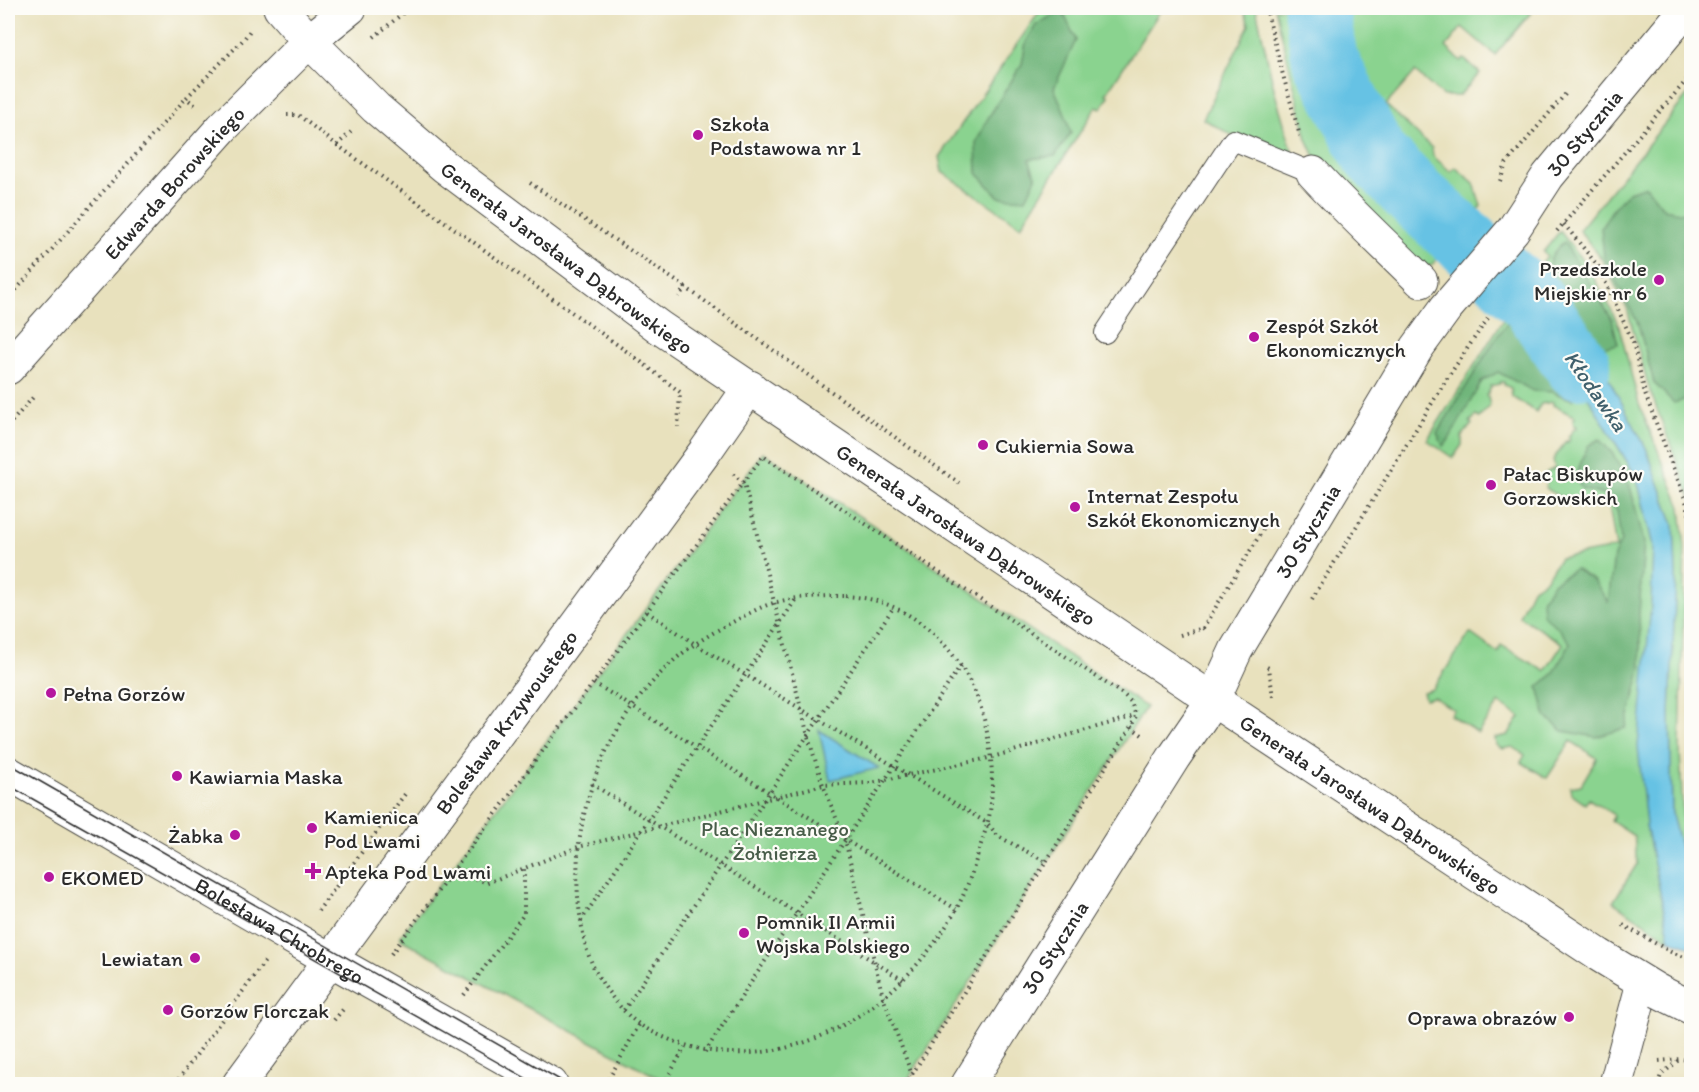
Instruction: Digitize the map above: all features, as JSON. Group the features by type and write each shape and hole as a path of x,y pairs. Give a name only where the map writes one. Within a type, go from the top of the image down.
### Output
{"street":[{"name":"Generała Jarosława Dąbrowskiego","path":"280,8 309,41 376,108 444,166 659,327 1213,700 1650,987 1692,1008"},
{"name":"Edwarda Borowskiego","path":"8,368 222,128 309,41 350,8"},
{"name":"30 Stycznia","path":"968,1084 1213,700 1236,650 1417,348 1453,299 1513,230 1548,176 1687,8"},
{"path":"1313,173 1349,212 1421,281"},
{"name":"Bolesława Krzywoustego","path":"239,1084 704,453 750,387"},
{"name":"Bolesława Chrobrego","path":"8,773 551,1084"},
{"path":"1616,1084 1650,987"}],"lane":[{"path":"1105,333 1233,140 1313,173"},
{"path":"1421,281 1453,299"}],"path":[{"path":"237,8 241,12"},
{"path":"1266,8 1282,75 1313,173"},
{"path":"1549,238 1564,225 1692,74"},
{"path":"8,299 186,98"},
{"path":"1564,225 1598,266 1633,342 1645,394 1687,504 1692,526"},
{"path":"685,287 965,487"},
{"path":"1306,608 1448,377 1488,318"},
{"path":"636,358 680,392 677,427 704,453 744,483 807,735 823,785 845,840 883,997 912,1076"},
{"path":"326,1028 392,954 763,456 1124,695 1131,702 1136,716 906,1084"},
{"path":"1692,582 1690,770 1692,814"},
{"path":"846,596 880,602 910,616 951,651 978,698 991,758 991,807 964,894 932,945 903,980 860,1016 833,1031 786,1050 757,1054 705,1052 684,1047 639,1025 624,1010 592,964 584,942 581,922 577,887 578,847 588,796 598,768 613,739 651,685 671,663 695,644 775,602 846,596"},
{"path":"581,922 796,599"},
{"path":"624,1010 892,608"},
{"path":"647,612 695,644 987,823 998,836 1046,862"},
{"path":"705,1052 961,665"},
{"path":"594,683 956,909"},
{"path":"454,869 487,883 578,847 823,785 884,781 991,758 1136,716"},
{"path":"592,784 903,980"},
{"path":"175,1084 406,792"},
{"path":"443,1024 524,914 524,868"},
{"path":"1671,952 1692,960"},
{"path":"606,1084 639,1025"},
{"path":"663,1084 684,1047"},
{"path":"1658,1084 1661,1076 1680,1059 1692,1060"}],"green space":[{"path":"1042,8 1162,8 1106,94 1109,96 1101,109 1096,107 1021,226 942,172 939,157"},
{"path":"1244,8 1256,8 1275,93 1294,157 1288,167 1203,119 1249,25"},
{"path":"1275,8 1302,8 1312,57 1327,106 1348,151 1362,171 1395,206 1448,246 1431,266 1417,265 1321,170 1307,139"},
{"path":"1339,8 1535,8 1495,55 1462,27 1446,47 1461,61 1464,59 1480,73 1459,96 1443,96 1415,72 1386,105 1432,148 1433,156 1451,172 1455,167 1474,183 1481,206 1469,221 1376,137 1336,59 1341,13"},
{"path":"1062,10 1076,40 1054,88 1071,133 1055,156 1029,159 1036,178 1026,199 999,197 977,173 976,143 988,118 1022,64 1026,42 1036,25"},
{"name":"Przedszkole Miejskie nr 6","path":"1691,91 1691,499 1649,388 1627,308 1601,258 1579,230"},
{"name":"Przedszkole Miejskie nr 6","path":"1646,186 1664,209 1691,214 1692,373 1688,381 1691,398 1674,403 1654,383 1638,324 1604,257 1601,228 1614,207 1629,192"},
{"path":"1560,231 1588,268 1619,326 1639,404 1681,507 1685,548 1680,749 1683,823 1691,856 1691,890 1672,815 1670,713 1676,575 1674,525 1646,448 1592,348 1535,272 1547,256 1543,252"},
{"path":"1564,242 1612,319 1618,344 1602,348 1569,309 1554,286 1549,265 1554,252"},
{"path":"1517,298 1570,367 1637,478 1653,546 1646,825 1670,940 1613,902 1637,864 1634,836 1611,821 1614,815 1589,799 1585,804 1571,794 1570,787 1581,785 1597,758 1571,741 1547,778 1521,762 1525,755 1513,747 1502,749 1496,745 1495,738 1508,735 1520,717 1499,703 1478,733 1450,715 1454,710 1434,697 1425,699 1423,692 1433,689 1470,633 1498,653 1501,645 1545,671 1563,644 1519,616 1532,589 1544,581 1560,558 1616,548 1609,505 1558,496 1546,488 1546,482 1542,478 1555,468 1553,460 1566,441 1568,442 1570,439 1568,437 1577,426 1574,426 1573,415 1553,405 1553,402 1541,404 1536,412 1512,397 1511,388 1504,385 1504,382 1500,382 1500,384 1490,386 1486,396 1490,406 1479,418 1476,416 1470,422 1472,424 1462,436 1462,445 1453,458 1427,440"},
{"path":"1516,310 1548,344 1578,393 1573,400 1552,392 1533,391 1498,372 1482,381 1443,446 1437,433"},
{"path":"1599,439 1613,454 1630,486 1644,542 1639,614 1641,670 1626,728 1596,737 1563,731 1546,717 1538,687 1553,674 1570,643 1543,615 1542,599 1554,582 1575,569 1594,581 1608,602 1614,556 1621,541 1617,511 1604,495 1582,489 1575,477 1588,446"},
{"name":"Plac Nieznanego Żołnierza","path":"763,452 1146,707 905,1084 670,1084 400,937"}],"water":[{"path":"1302,8 1339,8 1341,13 1336,59 1376,137 1469,221 1448,246 1387,199 1348,151 1327,106 1319,82"},
{"path":"1539,275 1592,348 1646,448 1674,525 1676,575 1670,713 1672,815 1691,890 1691,947 1670,940 1646,825 1638,746 1651,606 1653,546 1637,478 1570,367 1519,300"},
{"path":"819,730 879,768 830,780"}],"waterway":[{"name":"Kłodawka","path":"1316,8 1325,60 1374,154 1415,196 1533,302 1578,366"}],"tram line":[{"path":"8,763 567,1084"},
{"path":"8,785 536,1084"}],"place":[{"name":"Szkoła Podstawowa nr 1","path":"698,135"},
{"name":"Przedszkole Miejskie nr 6","path":"1659,280"},
{"name":"Zespół Szkół Ekonomicznych","path":"1254,337"},
{"name":"Cukiernia Sowa","path":"983,445"},
{"name":"Pałac Biskupów Gorzowskich","path":"1491,485"},
{"name":"Internat Zespołu Szkół Ekonomicznych","path":"1075,507"},
{"name":"Pełna Gorzów","path":"51,693"},
{"name":"Kawiarnia Maska","path":"177,776"},
{"name":"Kamienica Pod Lwami","path":"312,828"},
{"name":"Żabka","path":"235,835"},
{"name":"Apteka Pod Lwami","path":"313,871"},
{"name":"EKOMED","path":"49,877"},
{"name":"Pomnik II Armii Wojska Polskiego","path":"744,933"},
{"name":"Lewiatan","path":"195,958"},
{"name":"Gorzów Florczak","path":"168,1010"},
{"name":"Oprawa obrazów","path":"1569,1017"}]}
